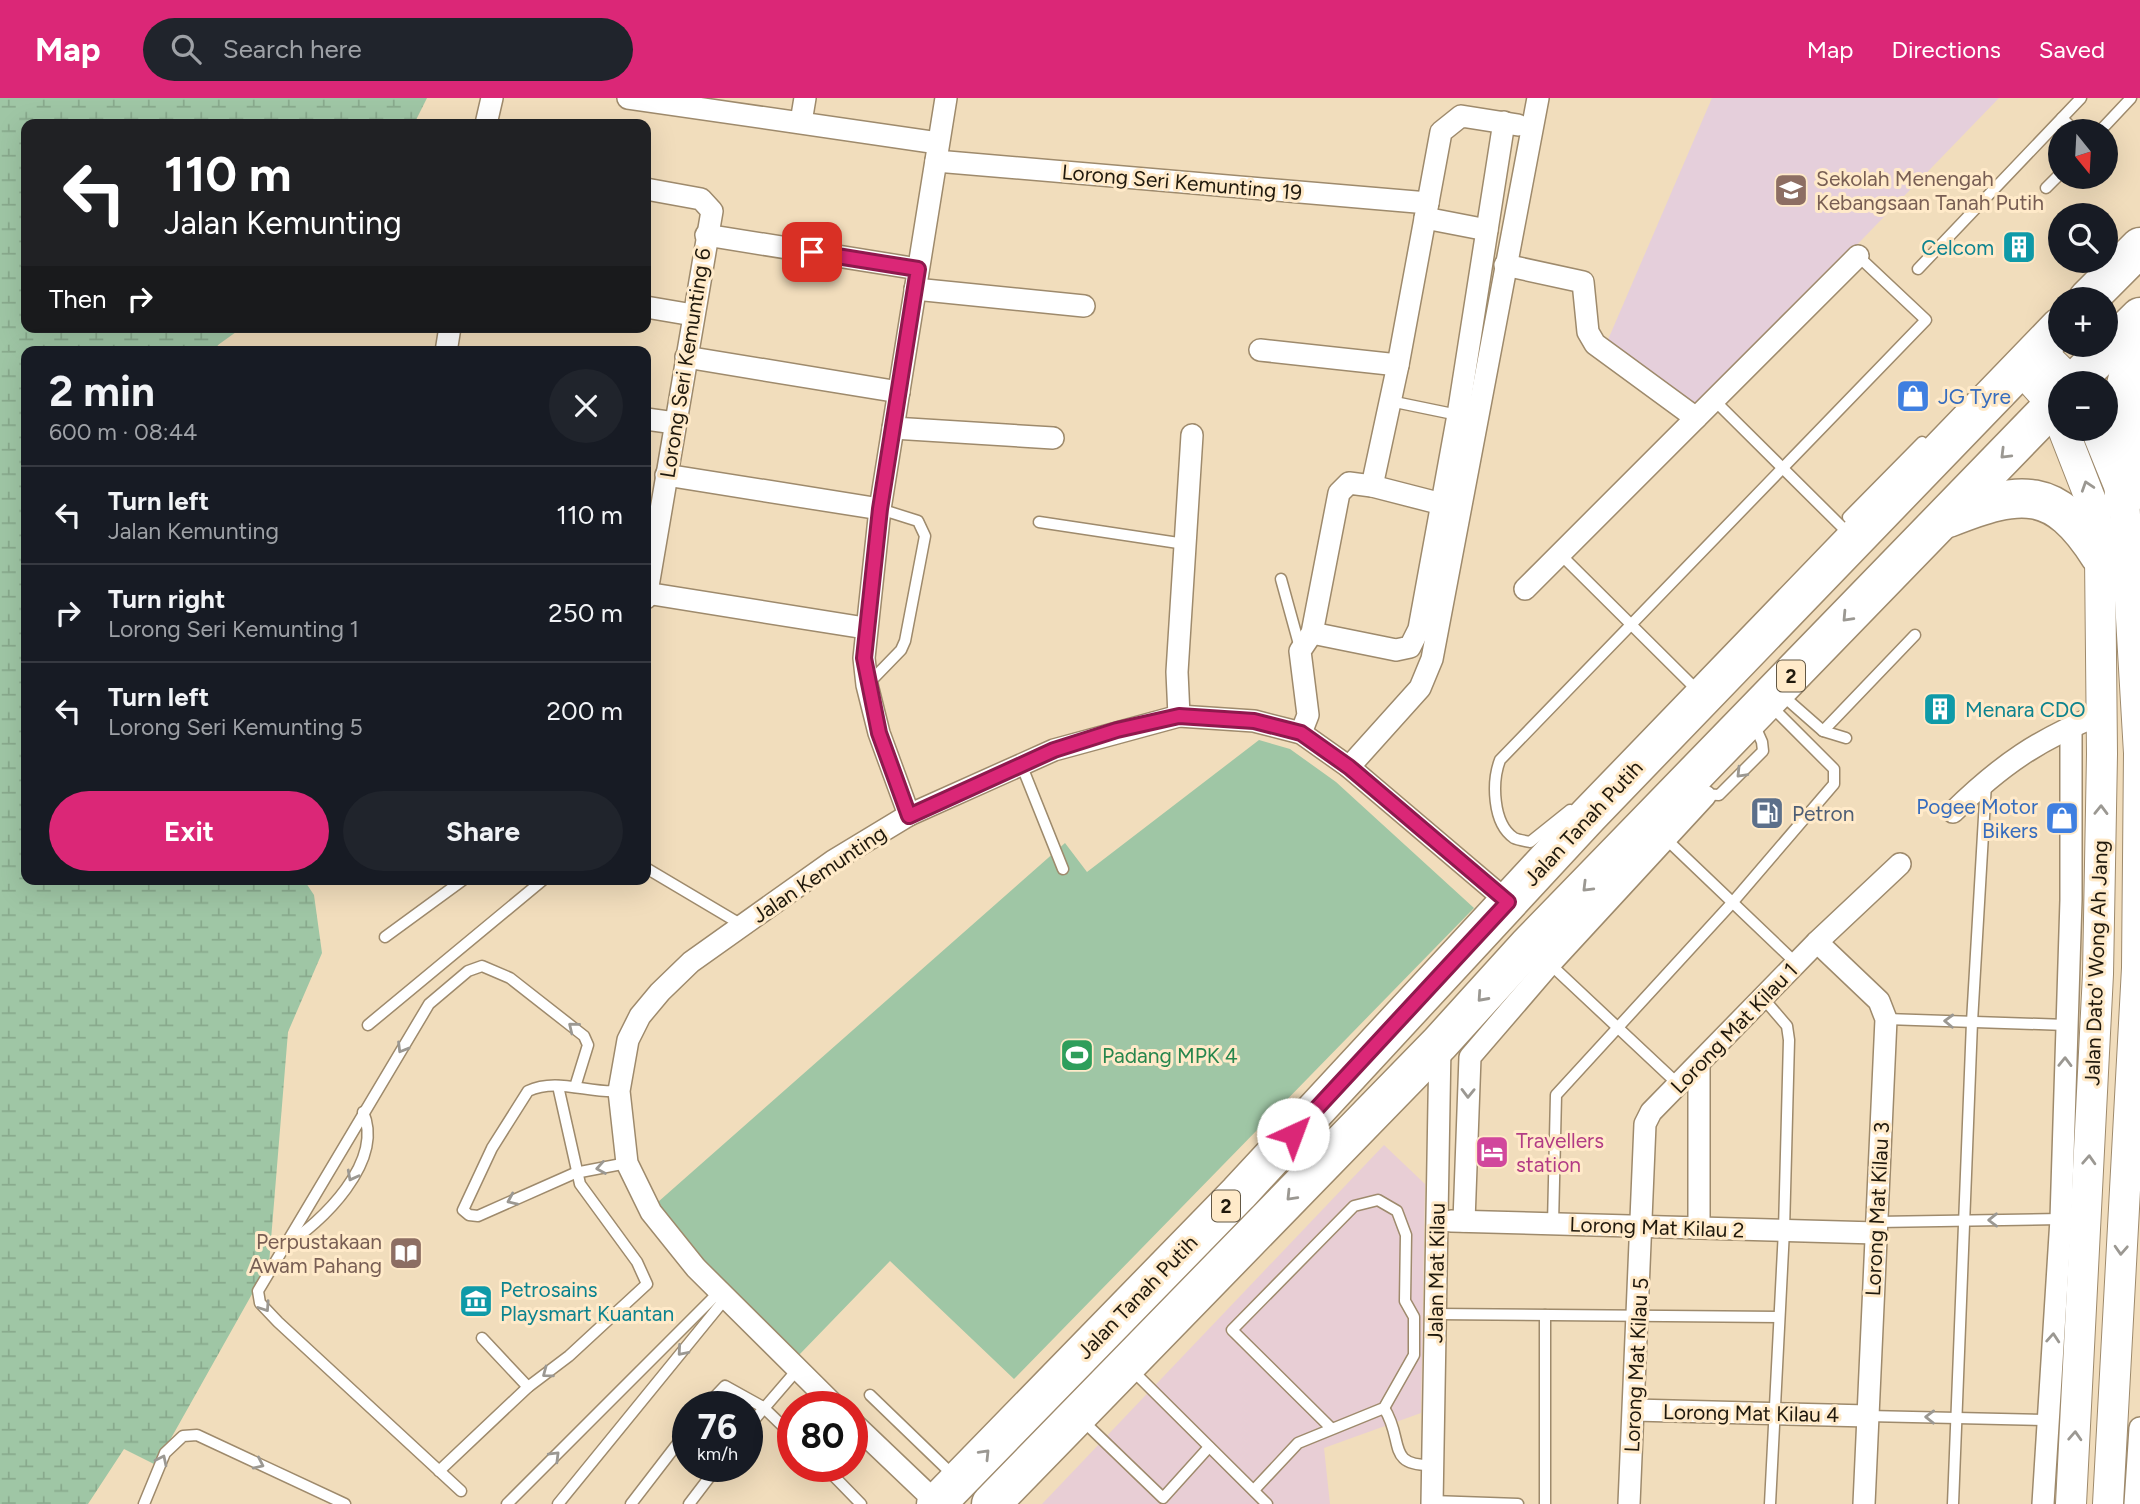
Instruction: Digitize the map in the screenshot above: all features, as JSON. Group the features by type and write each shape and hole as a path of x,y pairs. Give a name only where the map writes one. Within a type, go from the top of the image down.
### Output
{"highway":[{"path":"2100,287 2140,247"},
{"name":"Jalan Tanah Putih","path":"2091,371 2140,317"},
{"path":"2124,498 2121,420 2125,388 2140,347"},
{"name":"Jalan Tanah Putih","path":"944,1496 1239,1192 1508,902 1582,810 1853,530 1936,455 2039,348"},
{"name":"Jalan Tanah Putih","path":"991,1504 1440,1043 1539,955 1696,791 1766,704 1936,523 2048,416"},
{"path":"1936,523 1998,500 2015,497 2039,501 2071,516 2100,556"}],"main road":[{"name":"Jalan Dato' Wong Ah Jang","path":"2039,348 2050,371"},
{"name":"Jalan Dato' Wong Ah Jang","path":"2071,1504 2074,1218 2085,902 2101,714 2100,556 2095,511 2076,441"},
{"name":"Jalan Dato' Wong Ah Jang","path":"2101,441 2124,498 2139,753 2138,968 2108,1504"}],"street":[{"path":"487,119 492,98"},
{"name":"Lorong Seri Kemunting 19","path":"628,98 801,122 937,152 1427,211 1488,230"},
{"path":"801,122 805,98"},
{"path":"909,816 879,733 867,685 865,628 880,509 946,98"},
{"path":"1349,767 1420,688 1432,659 1538,98"},
{"path":"1371,486 1398,365 1441,132 1450,122 1461,116 1531,127"},
{"path":"1306,642 1396,650 1410,647 1419,629 1458,415 1504,122"},
{"name":"Lorong Seri Kemunting 6","path":"651,190 701,199 710,204 712,211 666,475 651,537"},
{"path":"706,235 917,279 1084,306"},
{"path":"1525,589 1858,256"},
{"path":"1505,265 1583,282 1588,332 1595,344 1696,418"},
{"path":"651,308 693,315"},
{"path":"1260,350 1398,365"},
{"path":"686,357 899,391"},
{"path":"651,420 675,424"},
{"path":"893,428 1054,438"},
{"path":"1179,716 1177,672 1192,435"},
{"path":"666,475 880,509"},
{"path":"1301,733 1308,715 1306,642 1339,494 1349,483 1442,504"},
{"path":"1582,810 1692,685 1853,530"},
{"path":"651,596 865,628"},
{"path":"1954,812 1986,780 2041,740 2101,714"},
{"name":"Jalan Kemunting","path":"819,1391 722,1295 651,1212 627,1163 620,1091 628,1040 640,1016 691,962 741,925 833,861 909,816 1021,764 1117,730 1179,716 1254,721 1301,733 1349,767 1508,902"},
{"path":"2043,1504 2047,1420 2074,1218 2066,1025 2085,902 2071,727"},
{"path":"1464,1221 1469,1060 1539,955 1665,838 1696,791"},
{"name":"Lorong Mat Kilau 1","path":"1643,1226 1645,1124 1651,1112 1817,942 1900,864"},
{"path":"1817,942 1879,1001 1886,1019"},
{"name":"Lorong Mat Kilau 3","path":"1864,1504 1886,1019"},
{"name":"Jalan Mat Kilau","path":"1432,1502 1440,1043"},
{"path":"1699,1064 1699,1228"},
{"name":"Lorong Mat Kilau 2","path":"1438,1220 1784,1230 1876,1228"},
{"name":"Lorong Mat Kilau 5","path":"1629,1504 1643,1226"},
{"name":"Lorong Mat Kilau 4","path":"1634,1410 1868,1416"},
{"path":"2134,1504 2140,1428"},
{"path":"868,1435 944,1496"}],"lane":[{"path":"1918,269 2081,98"},
{"path":"2112,119 2132,98"},
{"path":"1582,810 1530,842 1514,838 1502,820 1495,796 1494,775 1500,760 1926,320 1858,256"},
{"path":"1714,400 1783,468 1853,530"},
{"path":"1390,401 1458,415"},
{"path":"867,685 901,650 905,641 925,536 918,521 880,509"},
{"path":"1039,522 1185,544"},
{"path":"1560,554 1692,685"},
{"path":"1281,579 1306,642"},
{"path":"1823,732 1915,635"},
{"path":"1766,704 1823,732 1846,737"},
{"path":"1553,1224 1556,1095 1732,903 1834,784 1836,775 1766,704"},
{"path":"1021,764 1063,869"},
{"path":"1953,1504 1972,1022 1986,780"},
{"path":"1665,838 1797,964"},
{"path":"651,871 741,925"},
{"path":"385,937 456,885"},
{"path":"368,1025 536,885"},
{"path":"1539,955 1679,1085"},
{"path":"461,1491 260,1303 258,1292 261,1282 429,1004 468,971 482,966 510,978 587,1040 575,1087"},
{"path":"1763,998 1787,1026 1789,1040 1784,1230 1770,1504"},
{"path":"1886,1019 2066,1025"},
{"path":"620,1091 603,1093 558,1086 528,1091 492,1148 465,1200 463,1210 469,1215 478,1216 575,1172 627,1163"},
{"path":"439,1471 528,1387 636,1297 647,1279 575,1172 558,1086"},
{"path":"282,1247 304,1234 333,1209 355,1172 369,1135 363,1112"},
{"path":"1254,1490 1298,1443 1384,1408 1414,1355 1414,1317 1405,1301 1406,1235 1403,1222 1397,1211 1378,1200 1354,1206 1232,1330 1332,1429"},
{"path":"1876,1228 1964,1220 2074,1218"},
{"path":"507,1504 722,1295"},
{"path":"558,1504 722,1295"},
{"path":"1435,1314 1779,1317"},
{"path":"1545,1315 1545,1504"},
{"path":"482,1338 528,1387"},
{"path":"1125,1364 1267,1504"},
{"path":"777,1421 763,1407 797,1370"},
{"path":"870,1395 944,1496"},
{"path":"1384,1408 1393,1422 1401,1458 1411,1465 1432,1465"},
{"path":"1077,1415 1163,1501 1209,1447"},
{"path":"1868,1416 2047,1420"},
{"path":"144,1504 165,1453 183,1436 197,1435 345,1504"},
{"path":"631,1504 672,1451"},
{"path":"689,1504 706,1482"},
{"path":"840,1482 861,1504"},
{"path":"1432,1502 1518,1504"}],"shaded area":[{"name":"Sekolah Menengah Kebangsaan Tanah Putih","path":"1712,98 1999,98 1698,409 1607,342"},
{"path":"1384,1145 1425,1184 1421,1413 1324,1448 1330,1504 1042,1504"}],"green space":[{"path":"0,98 427,98 416,119 21,119 21,333 235,333 217,346 21,346 21,885 307,885 314,895 322,953 288,1032 269,1264 156,1465 124,1449 88,1504 0,1504"},
{"name":"Padang MPK 4","path":"1259,740 1290,749 1336,782 1474,908 1014,1379 890,1261 799,1355 694,1255 658,1202 1065,843 1087,872"}],"place":[{"name":"Sekolah Menengah Kebangsaan Tanah Putih","path":"1791,190"},
{"name":"Celcom","path":"2019,247"},
{"name":"JG Tyre","path":"1913,396"},
{"name":"Menara CDO","path":"1940,709"},
{"name":"Petron","path":"1767,813"},
{"name":"Pogee Motor Bikers","path":"2062,818"},
{"name":"Padang MPK 4","path":"1077,1055"},
{"name":"Travellers station","path":"1492,1152"},
{"name":"Perpustakaan Awam Pahang","path":"406,1253"},
{"name":"Petrosains Playsmart Kuantan","path":"476,1301"}],"route":[{"path":"812,252 918,269 880,509 865,628 864,658 867,685 879,733 909,816 1054,750 1117,730 1179,716 1254,721 1301,733 1349,767 1508,902 1293,1134"}]}
